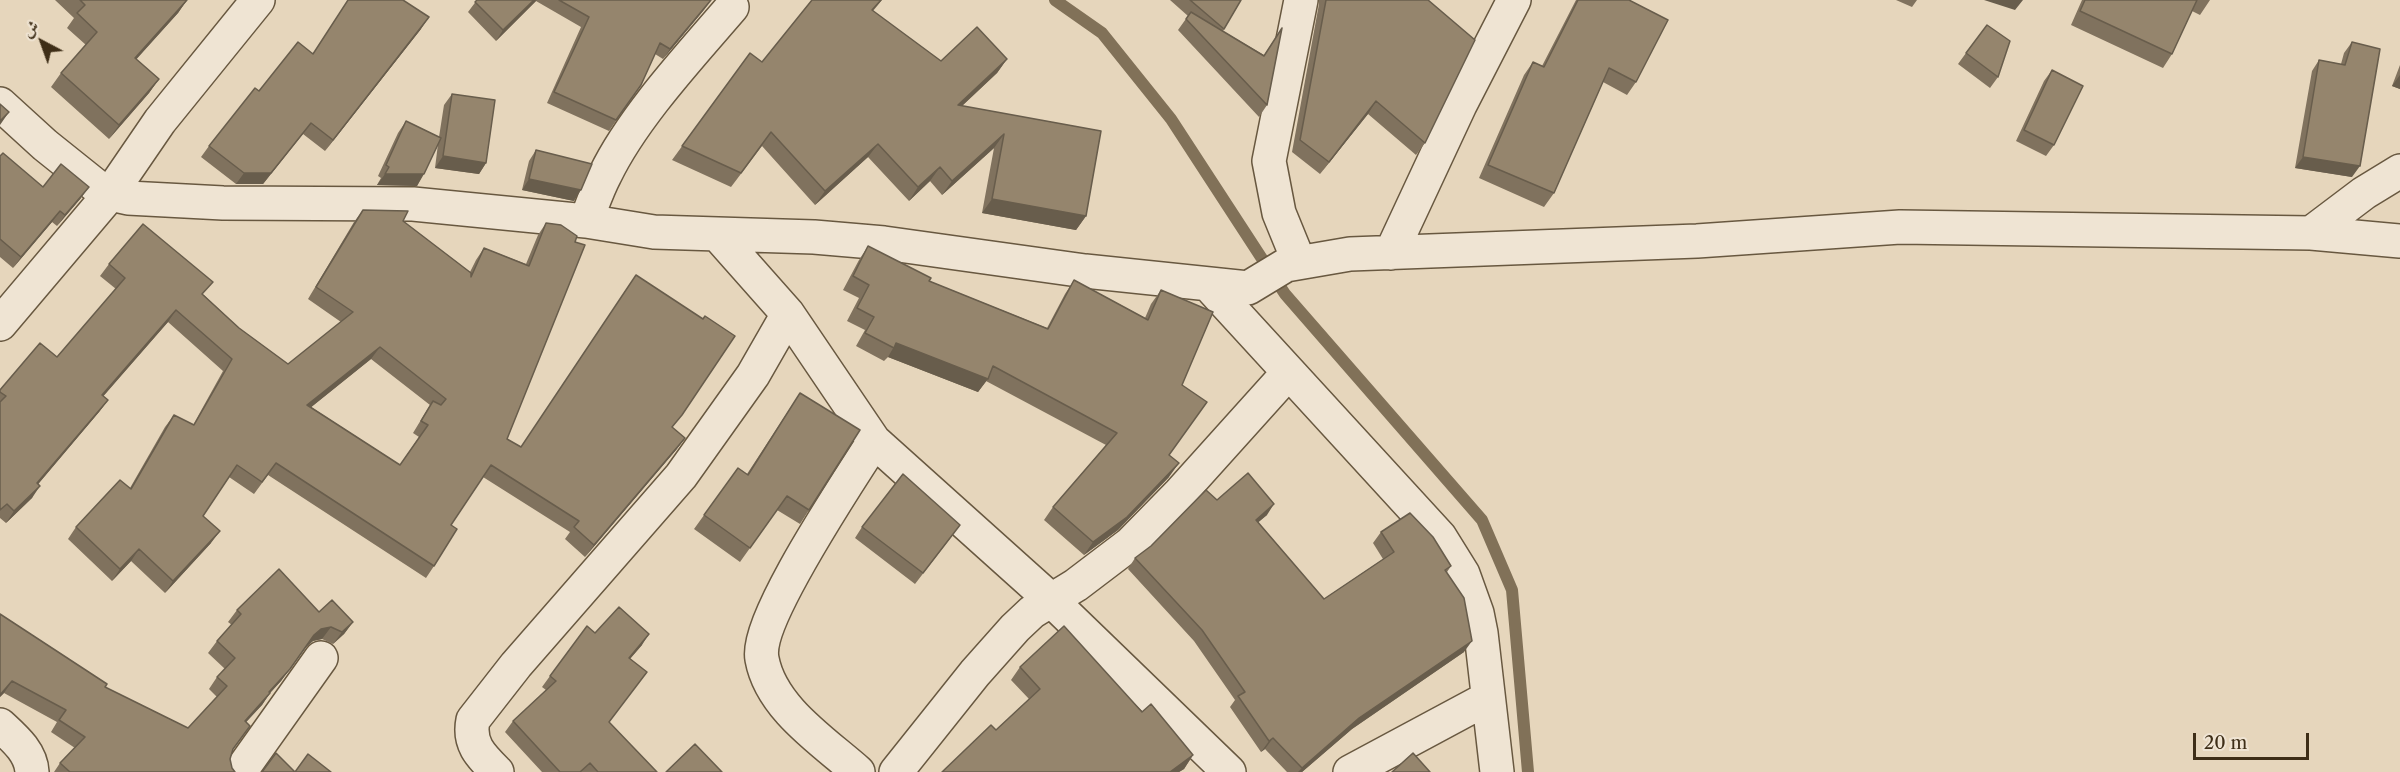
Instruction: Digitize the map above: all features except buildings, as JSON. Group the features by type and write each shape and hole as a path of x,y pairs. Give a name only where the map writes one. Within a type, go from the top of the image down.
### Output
{"street":[{"path":"0,324 110,194 160,121 258,0"},
{"path":"1293,264 1279,213 1269,161 1301,0"},
{"path":"1391,253 1460,105 1514,0"},
{"path":"586,221 605,174 626,139 732,6"},
{"path":"0,104 82,175 110,194 128,198 223,203 412,204 586,221 654,232 826,238 884,243 1085,271 1248,288 1293,264 1350,254 1697,241 1900,227 2310,233 2400,242"},
{"path":"2310,233 2364,193 2400,171"},
{"path":"718,235 788,314 874,441 1050,599 1229,772"},
{"path":"1208,284 1440,537 1463,574 1477,613 1497,772"},
{"path":"497,772 481,756 472,739 471,730 477,714 516,665 681,476 753,375 788,314"},
{"path":"896,772 1008,635 1032,612 1076,585 1130,544 1180,493 1288,373"},
{"path":"858,772 795,716 777,695 761,657 767,625 789,578 874,441"},
{"path":"240,772 321,658"},
{"path":"1350,772 1488,698"},
{"path":"0,725 20,745 28,757 32,772"}],"waterway":[{"path":"1055,0 1102,33 1171,119 1285,294 1482,520 1512,590 1528,772"}]}
